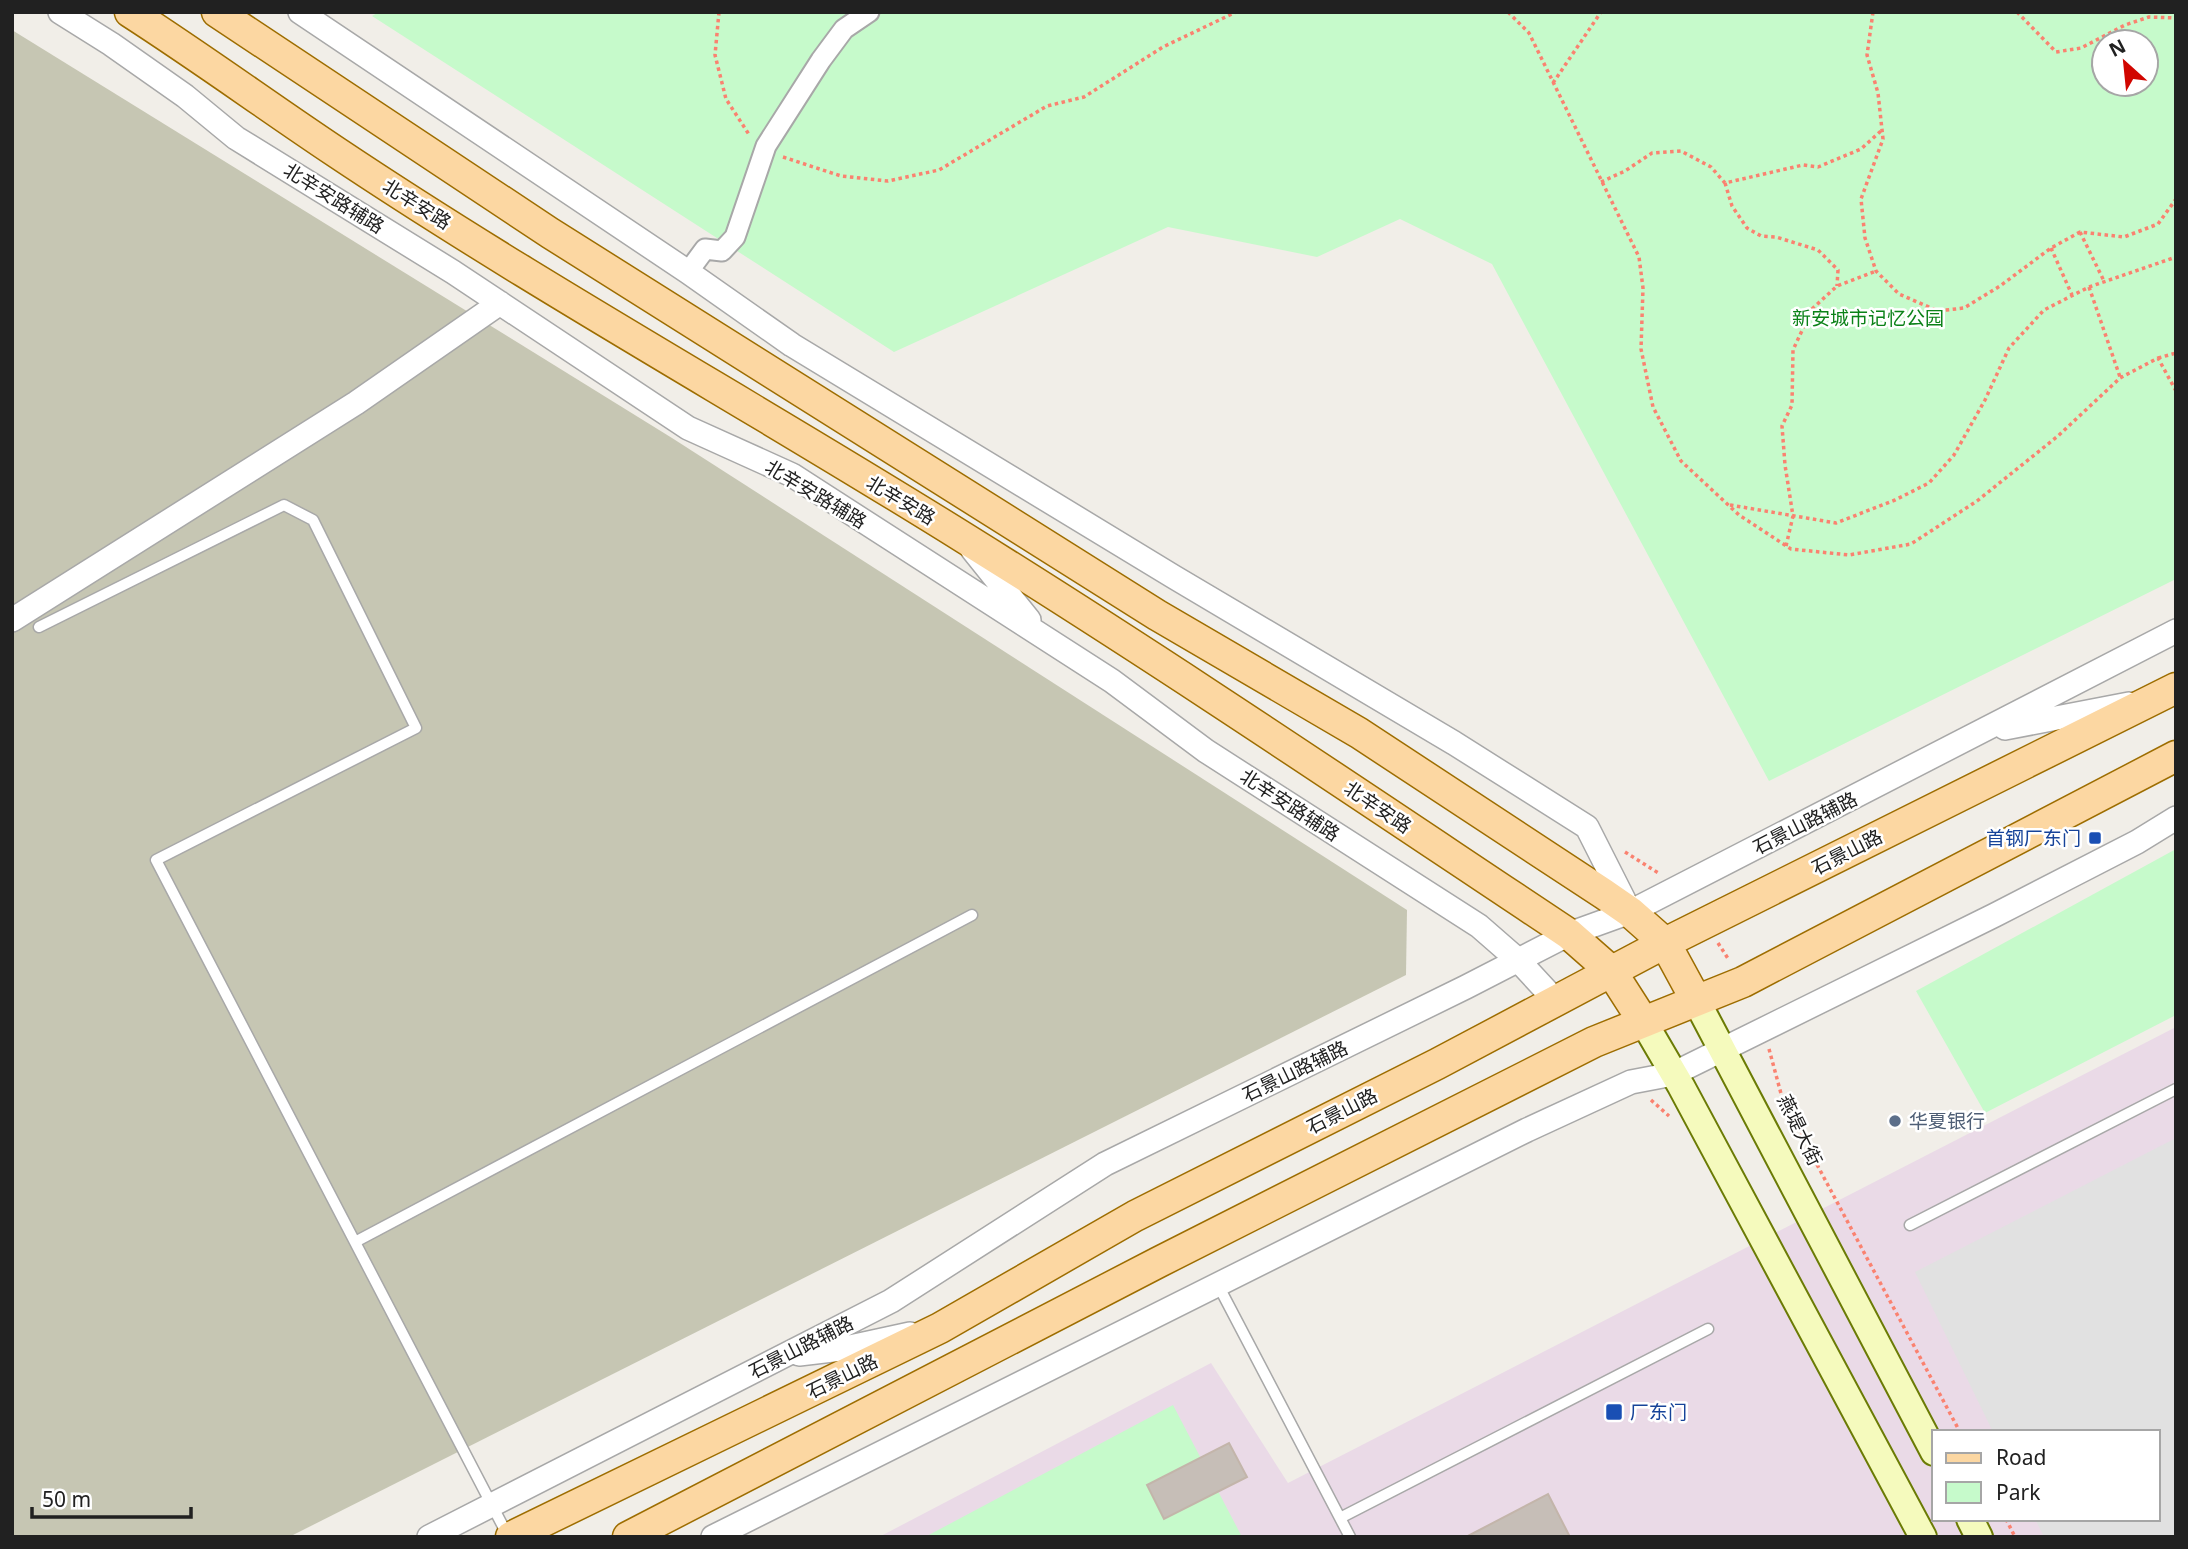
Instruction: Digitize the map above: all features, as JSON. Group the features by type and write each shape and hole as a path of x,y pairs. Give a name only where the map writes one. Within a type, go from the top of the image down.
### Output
{"main road":[{"name":"北辛安路","path":"130,12 211,64 335,152 586,310 961,536 1134,644 1569,934 1611,971 1643,1021"},
{"name":"北辛安路","path":"217,12 550,233 1157,615 1359,733 1630,912 1665,943 1696,1000"},
{"name":"石景山路","path":"510,1537 940,1328 1135,1216 1437,1063 1665,943 2165,694"},
{"path":"628,1537 1159,1262 1594,1042 1743,982 2176,756"},
{"name":"燕堤大街","path":"1696,1000 1932,1448"},
{"path":"1643,1021 1681,1086 1923,1537"},
{"path":"1971,1521 1979,1537"}],"street":[{"name":"北辛安路辅路","path":"60,12 185,96 236,138 453,272 688,428 792,475 1112,681 1206,751 1479,926 1518,960 1555,1000"},
{"path":"80,12 111,44"},
{"path":"300,12 688,272 792,345 1454,743 1587,827 1630,912"},
{"path":"688,272 705,249 723,251 735,237 766,146 836,39 844,29 869,12"},
{"path":"12,620 356,403 500,303"},
{"path":"792,345 832,410"},
{"path":"961,536 1041,636"},
{"name":"石景山路辅路","path":"429,1537 891,1301 1105,1164 1569,934 1630,912 2176,631"},
{"path":"1981,733 2165,694"},
{"path":"713,1537 1527,1130 1631,1082 1672,1074 1764,1029 2125,848 2176,818"},
{"path":"785,1356 841,1349 940,1328"}],"lane":[{"path":"39,627 284,505 313,520 416,727 156,860 510,1537"},
{"path":"355,1242 972,915"},
{"path":"1910,1225 2176,1089"},
{"path":"1217,1284 1350,1537"},
{"path":"1340,1518 1708,1329"}],"path":[{"path":"719,12 715,55 726,99 747,134 787,160 841,176 888,181 939,170 1047,106 1084,97 1163,47 1236,12"},
{"path":"1508,12 1529,33 1639,257 1643,288 1641,349 1654,407 1681,461 1739,515 1791,549 1849,555 1911,544 1977,501 2058,436 2120,378 2158,358 2176,353"},
{"path":"1553,83 1601,12"},
{"path":"1873,12 1867,55 1878,93 1883,139 1861,199 1866,238 1876,271 1899,294 1938,310 1964,308 2000,286 2051,248 2080,232 2124,237 2158,224 2176,199"},
{"path":"2017,12 2056,52 2081,48 2125,25 2149,17 2176,18"},
{"path":"1725,183 1803,164 1818,167 1861,149 1882,130"},
{"path":"1601,182 1625,171 1652,153 1681,151 1711,167 1725,183 1732,206 1747,228 1760,236 1776,237 1818,250 1838,270 1837,286"},
{"path":"2080,232 2104,281"},
{"path":"2051,248 2072,295"},
{"path":"1728,505 1836,523 1895,500 1928,483 1954,455 1985,400 2009,348 2044,310 2089,287 2176,257"},
{"path":"1786,546 1793,516 1782,426 1792,405 1793,350 1812,309 1837,286 1876,271"},
{"path":"2089,287 2120,378"},
{"path":"2158,358 2176,391"},
{"path":"1622,849 1679,887"},
{"path":"1706,923 1743,982"},
{"name":"燕堤大街","path":"1764,1029 1783,1101 1958,1430"},
{"path":"1631,1082 1673,1120"},
{"path":"2007,1521 2015,1537"}],"shaded area":[{"path":"12,30 672,438 1407,910 1406,975 289,1537 12,1537"},
{"path":"2176,1027 2176,1537 879,1537 1211,1363 1288,1483"},
{"path":"2176,1138 2176,1537 2044,1537 2036,1521 2160,1521 2160,1430 1992,1430 1915,1272"}],"green space":[{"name":"新安城市记忆公园","path":"379,12 2176,12 2176,579 1769,781 1492,264 1400,219 1317,257 1168,227 894,352 372,16"},
{"path":"2176,849 2176,1015 1985,1113 1916,991"},
{"path":"1173,1405 1242,1537 925,1537"}],"building":[{"path":"1229,1443 1247,1477 1164,1519 1147,1485"},
{"path":"1548,1494 1570,1537 1466,1537"}],"place":[{"name":"首钢厂东门","path":"2095,838"},
{"name":"华夏银行","path":"1895,1121"},
{"name":"厂东门","path":"1614,1412"}]}
